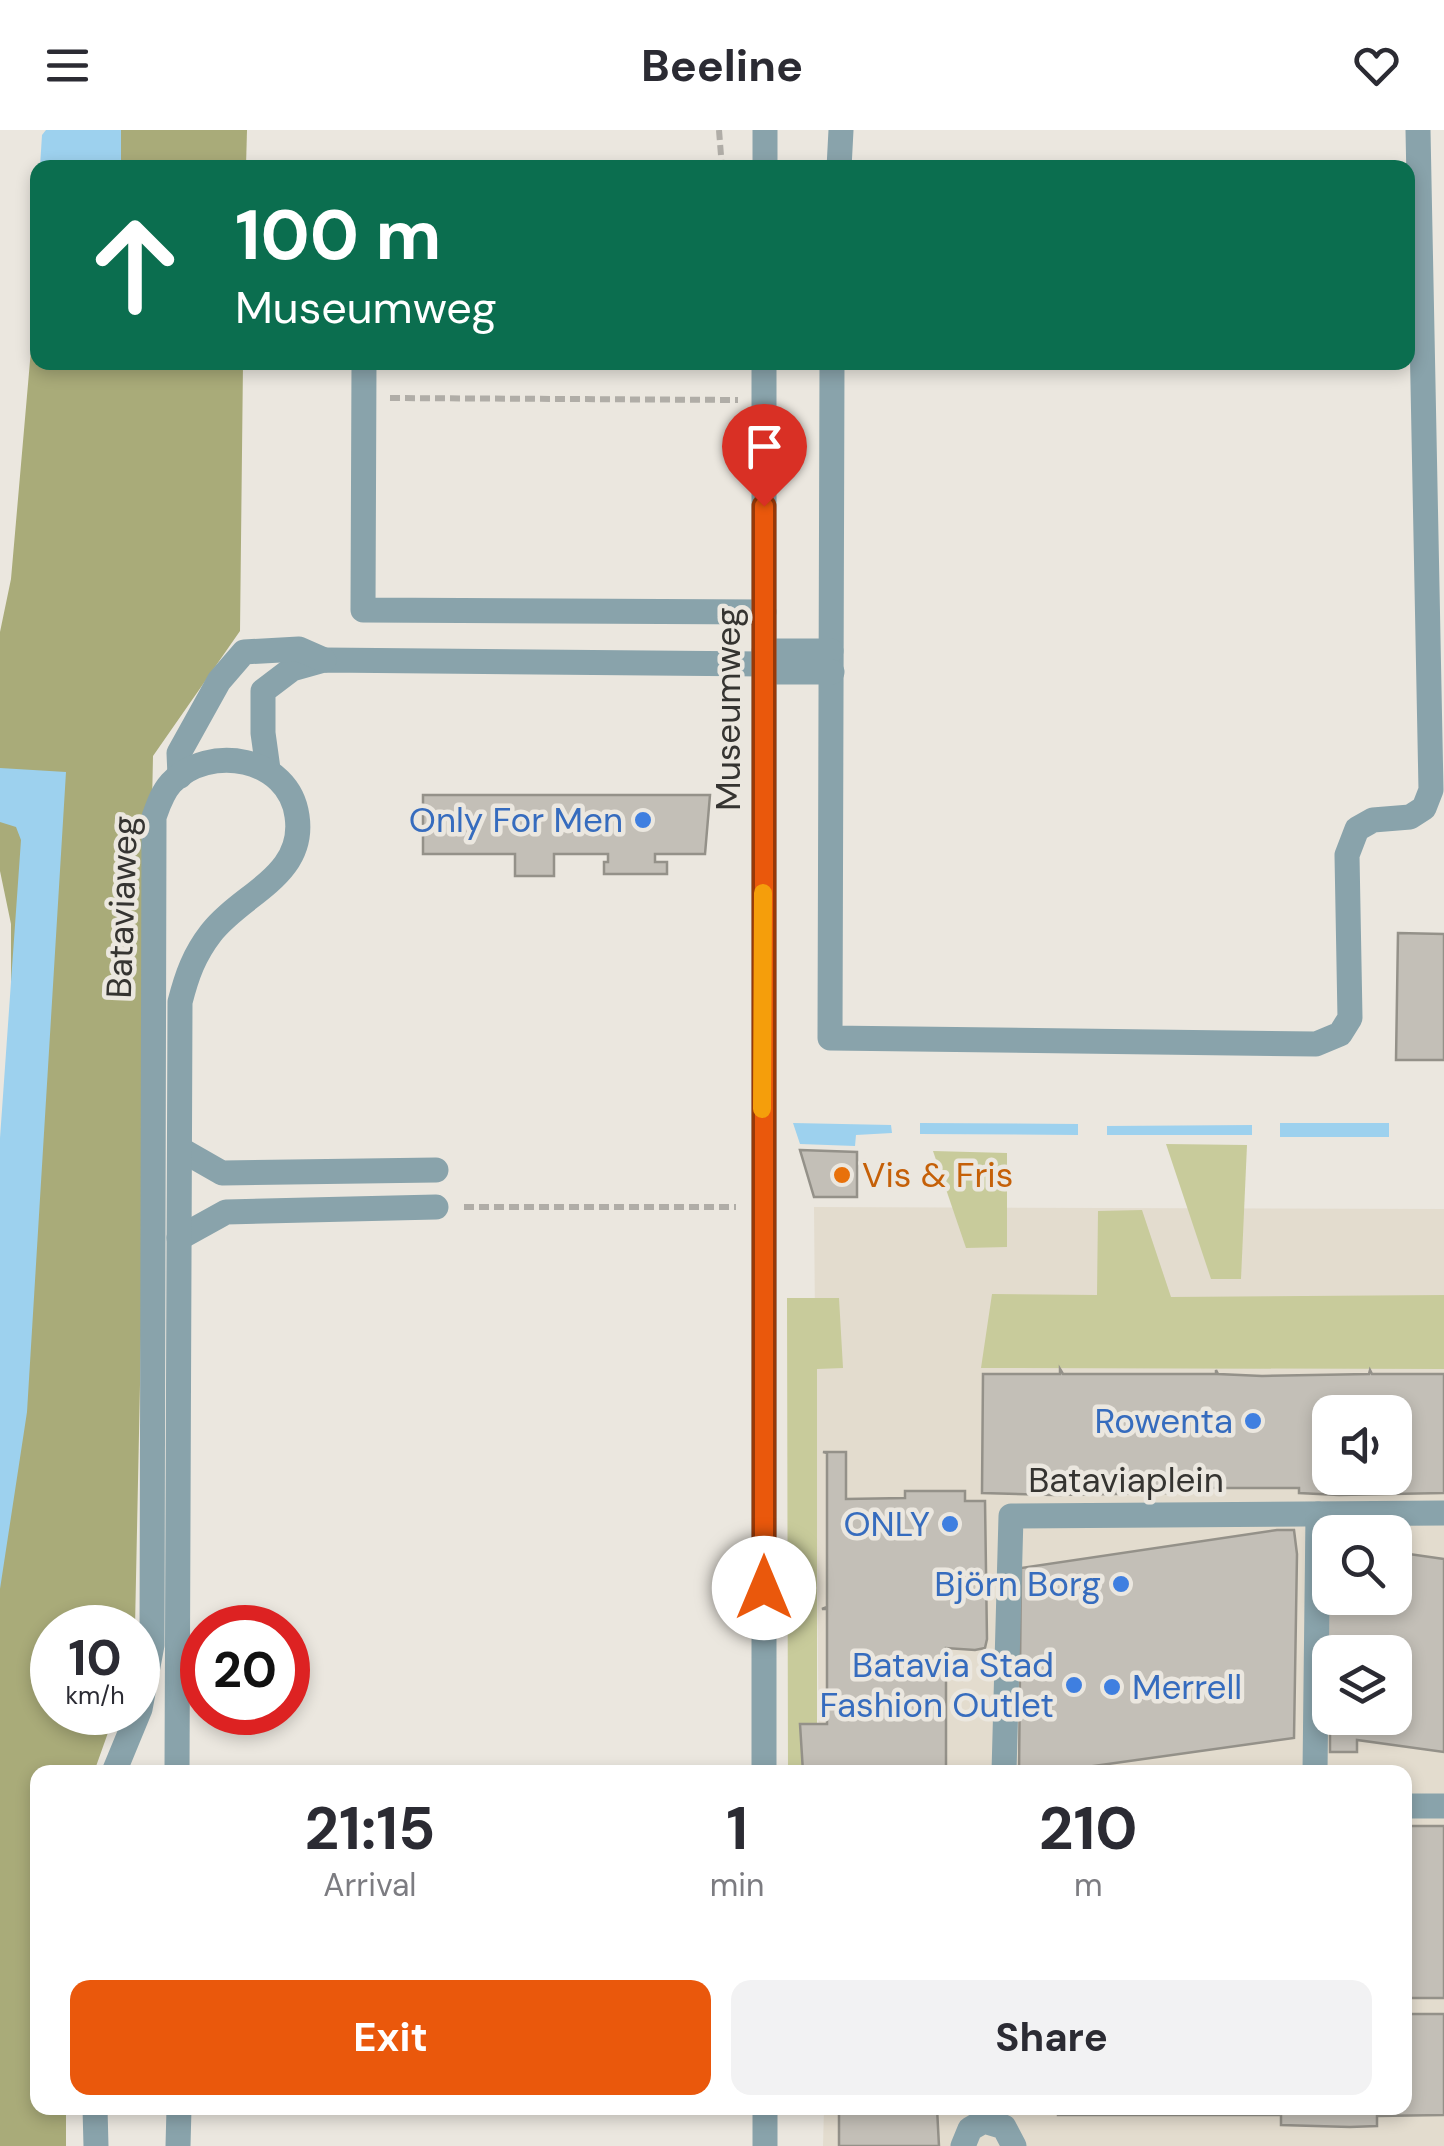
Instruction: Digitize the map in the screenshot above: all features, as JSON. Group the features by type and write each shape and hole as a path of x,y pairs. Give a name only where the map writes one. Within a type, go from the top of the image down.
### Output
{"street":[{"path":"765,130 765,160"},
{"path":"839,160 841,130"},
{"path":"832,370 830,1038 1316,1044 1340,1034 1350,1018 1347,855 1357,829 1372,820 1410,817 1424,808 1431,790 1418,130"},
{"path":"364,370 363,610 764,612"},
{"name":"Museumweg","path":"762,1206 764,370"},
{"name":"Bataviaweg","path":"117,1765 140,1709 152,1645 154,818 169,785 180,776 178,753 219,681 244,652 299,649 324,660"},
{"path":"180,776 195,766 217,762 246,761 268,769 263,691 292,670 324,660 832,661"},
{"name":"Bataviaweg","path":"179,1765 180,1002 190,962 213,930 241,903 271,884 289,862 298,836 294,798 268,769"},
{"path":"180,1149 222,1173 436,1170"},
{"path":"179,1238 226,1212 436,1206"},
{"path":"762,1206 764,1765"},
{"name":"Bataviaplein","path":"1004,1765 1011,1516 1444,1513"},
{"path":"1316,1765 1318,1514"},
{"path":"1412,1806 1444,1806"},
{"path":"95,2115 96,2146"},
{"path":"178,2146 179,2115"},
{"path":"764,2115 764,2146"},
{"path":"963,2146 970,2129 983,2115"},
{"path":"986,2115 1004,2127 1014,2146"}],"path":[{"path":"720,130 722,160"},
{"path":"364,398 764,400"},
{"path":"436,1206 762,1206"}],"shaded area":[{"name":"Batavia Stad Fashion Outlet","path":"814,1207 1444,1209 1444,2146 823,2146 824,2115 1412,2115 1412,1765 819,1765"}],"green space":[{"path":"51,130 247,130 246,160 49,160"},
{"path":"30,361 30,370 243,370 240,631 153,756 135,1605 30,1605 30,1735 107,1735 96,1765 30,1765 30,2115 66,2115 66,2146 0,2146 0,1285 11,1268 11,924 0,871 0,632 11,579"},
{"path":"1166,1144 1247,1145 1241,1279 1211,1279"},
{"path":"933,1151 1007,1153 1007,1247 966,1248"},
{"path":"1142,1210 1171,1297 1444,1295 1444,1369 981,1368 992,1294 1097,1295 1098,1211"},
{"path":"787,1298 839,1298 843,1368 817,1369 817,1765 788,1765"}],"water":[{"path":"46,130 121,130 121,160 40,160 42,135"},
{"path":"0,768 66,772 27,1412 0,1589 0,1138 21,840 16,827 0,822"},
{"path":"793,1123 891,1125 892,1133 856,1135 855,1146 800,1144"},
{"path":"920,1123 1078,1124 1078,1135 920,1134"},
{"path":"1280,1123 1389,1123 1389,1137 1280,1137"},
{"path":"1252,1125 1252,1135 1107,1135 1107,1126"}],"building":[{"path":"423,795 710,795 705,854 655,854 655,862 667,862 667,874 604,874 608,854 554,854 554,876 515,876 515,854 423,854"},
{"path":"1398,933 1444,934 1444,1060 1396,1060"},
{"path":"800,1150 857,1152 857,1197 814,1197"},
{"path":"1060,1369 1063,1374 1216,1374 1216,1370 1218,1374 1262,1376 1369,1374 1370,1370 1372,1374 1444,1374 1444,1493 1412,1494 1412,1395 1312,1395 1312,1494 1299,1493 1299,1488 1171,1488 1171,1493 1054,1495 982,1493 983,1374 1060,1374"},
{"path":"823,1452 846,1452 846,1499 905,1498 905,1491 965,1491 965,1501 985,1501 987,1639 985,1648 946,1648 946,1765 803,1765 800,1724 827,1724 827,1609 822,1609 827,1607 827,1453"},
{"path":"1294,1530 1294,1738 1101,1765 1019,1765 1021,1568"},
{"path":"1412,1554 1444,1559 1444,1752 1357,1740 1357,1752 1330,1752 1330,1735 1412,1735 1412,1635 1326,1635 1326,1615 1412,1615"},
{"path":"1412,1826 1444,1826 1444,1998 1412,1998"},
{"path":"1412,2014 1444,2014 1444,2115 1377,2116 1377,2126 1281,2125 1281,2115 1412,2115"},
{"path":"839,2115 937,2115 939,2146 839,2146"}],"slow traffic":[{"path":"762,1109 763,893"}],"place":[{"name":"Only For Men","path":"643,820"},
{"name":"Vis & Fris","path":"842,1175"},
{"name":"Rowenta","path":"1253,1421"},
{"name":"ONLY","path":"950,1524"},
{"name":"Björn Borg","path":"1121,1584"},
{"name":"Batavia Stad Fashion Outlet","path":"1074,1685"},
{"name":"Merrell","path":"1112,1687"}],"route":[{"path":"764,506 764,1588"}]}
